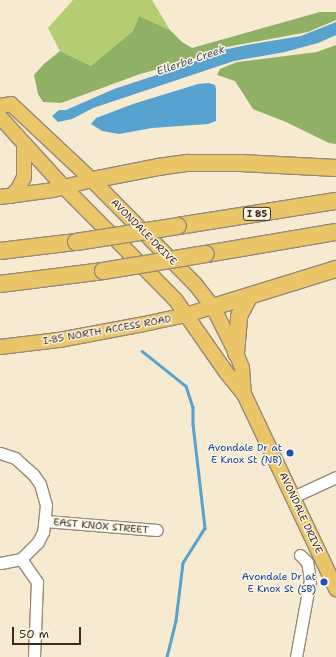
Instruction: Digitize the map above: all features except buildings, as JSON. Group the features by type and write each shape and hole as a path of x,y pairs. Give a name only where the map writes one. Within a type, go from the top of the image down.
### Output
{"highway":[{"path":"92,180 158,167 188,163 241,163 336,168"},
{"name":"I 85","path":"0,251 76,242 336,201"},
{"path":"0,284 102,271 336,232"},
{"path":"213,307 336,269"},
{"path":"236,353 239,316 249,297"}],"main road":[{"name":"AVONDALE DRIVE","path":"0,106 11,104 92,180 195,284 213,307 236,353 242,368 244,394"},
{"name":"AVONDALE DRIVE","path":"0,117 64,187 175,299 226,372 244,394 336,589"},
{"path":"5,197 24,177 24,144"},
{"path":"5,197 64,187 92,180"},
{"name":"I-85 NORTH ACCESS ROAD","path":"0,347 59,340 186,315 213,307"}],"street":[{"path":"0,453 8,454 22,462 37,478 45,496 45,521 38,542 21,559 0,563"},
{"path":"293,497 336,477"},
{"name":"EAST KNOX STREET","path":"45,521 157,530"},
{"path":"296,657 310,580 307,562 300,555"},
{"path":"21,559 37,582 34,657"}],"green space":[{"path":"73,0 152,0 170,30 139,16 133,31 91,66 60,51 48,28"},
{"path":"320,12 336,12 336,20 308,32 221,48 188,61 140,74 61,103 43,102 38,94 34,75 44,64 60,51 91,66 133,31 139,16 170,30 182,42 192,48"},
{"path":"336,45 336,144 329,143 286,122 253,109 235,81 217,75 220,69 237,62 317,52"}],"water":[{"path":"336,22 336,35 318,43 285,52 234,61 93,108 72,119 58,122 52,116 59,110 66,110 114,89 187,65 218,51 301,36"},
{"path":"209,83 215,85 216,89 216,121 208,124 152,128 119,134 102,131 91,124 96,118 133,104 198,84"}],"waterway":[{"path":"142,351 186,386 193,407 193,424 205,528 183,563 176,621 167,657"}],"place":[{"name":"Avondale Dr at E Knox St (NB)","path":"290,453"},
{"name":"Avondale Dr at E Knox St (SB)","path":"324,582"}],"water label":[{"name":"Ellerbe Creek","path":"191,61"}]}
